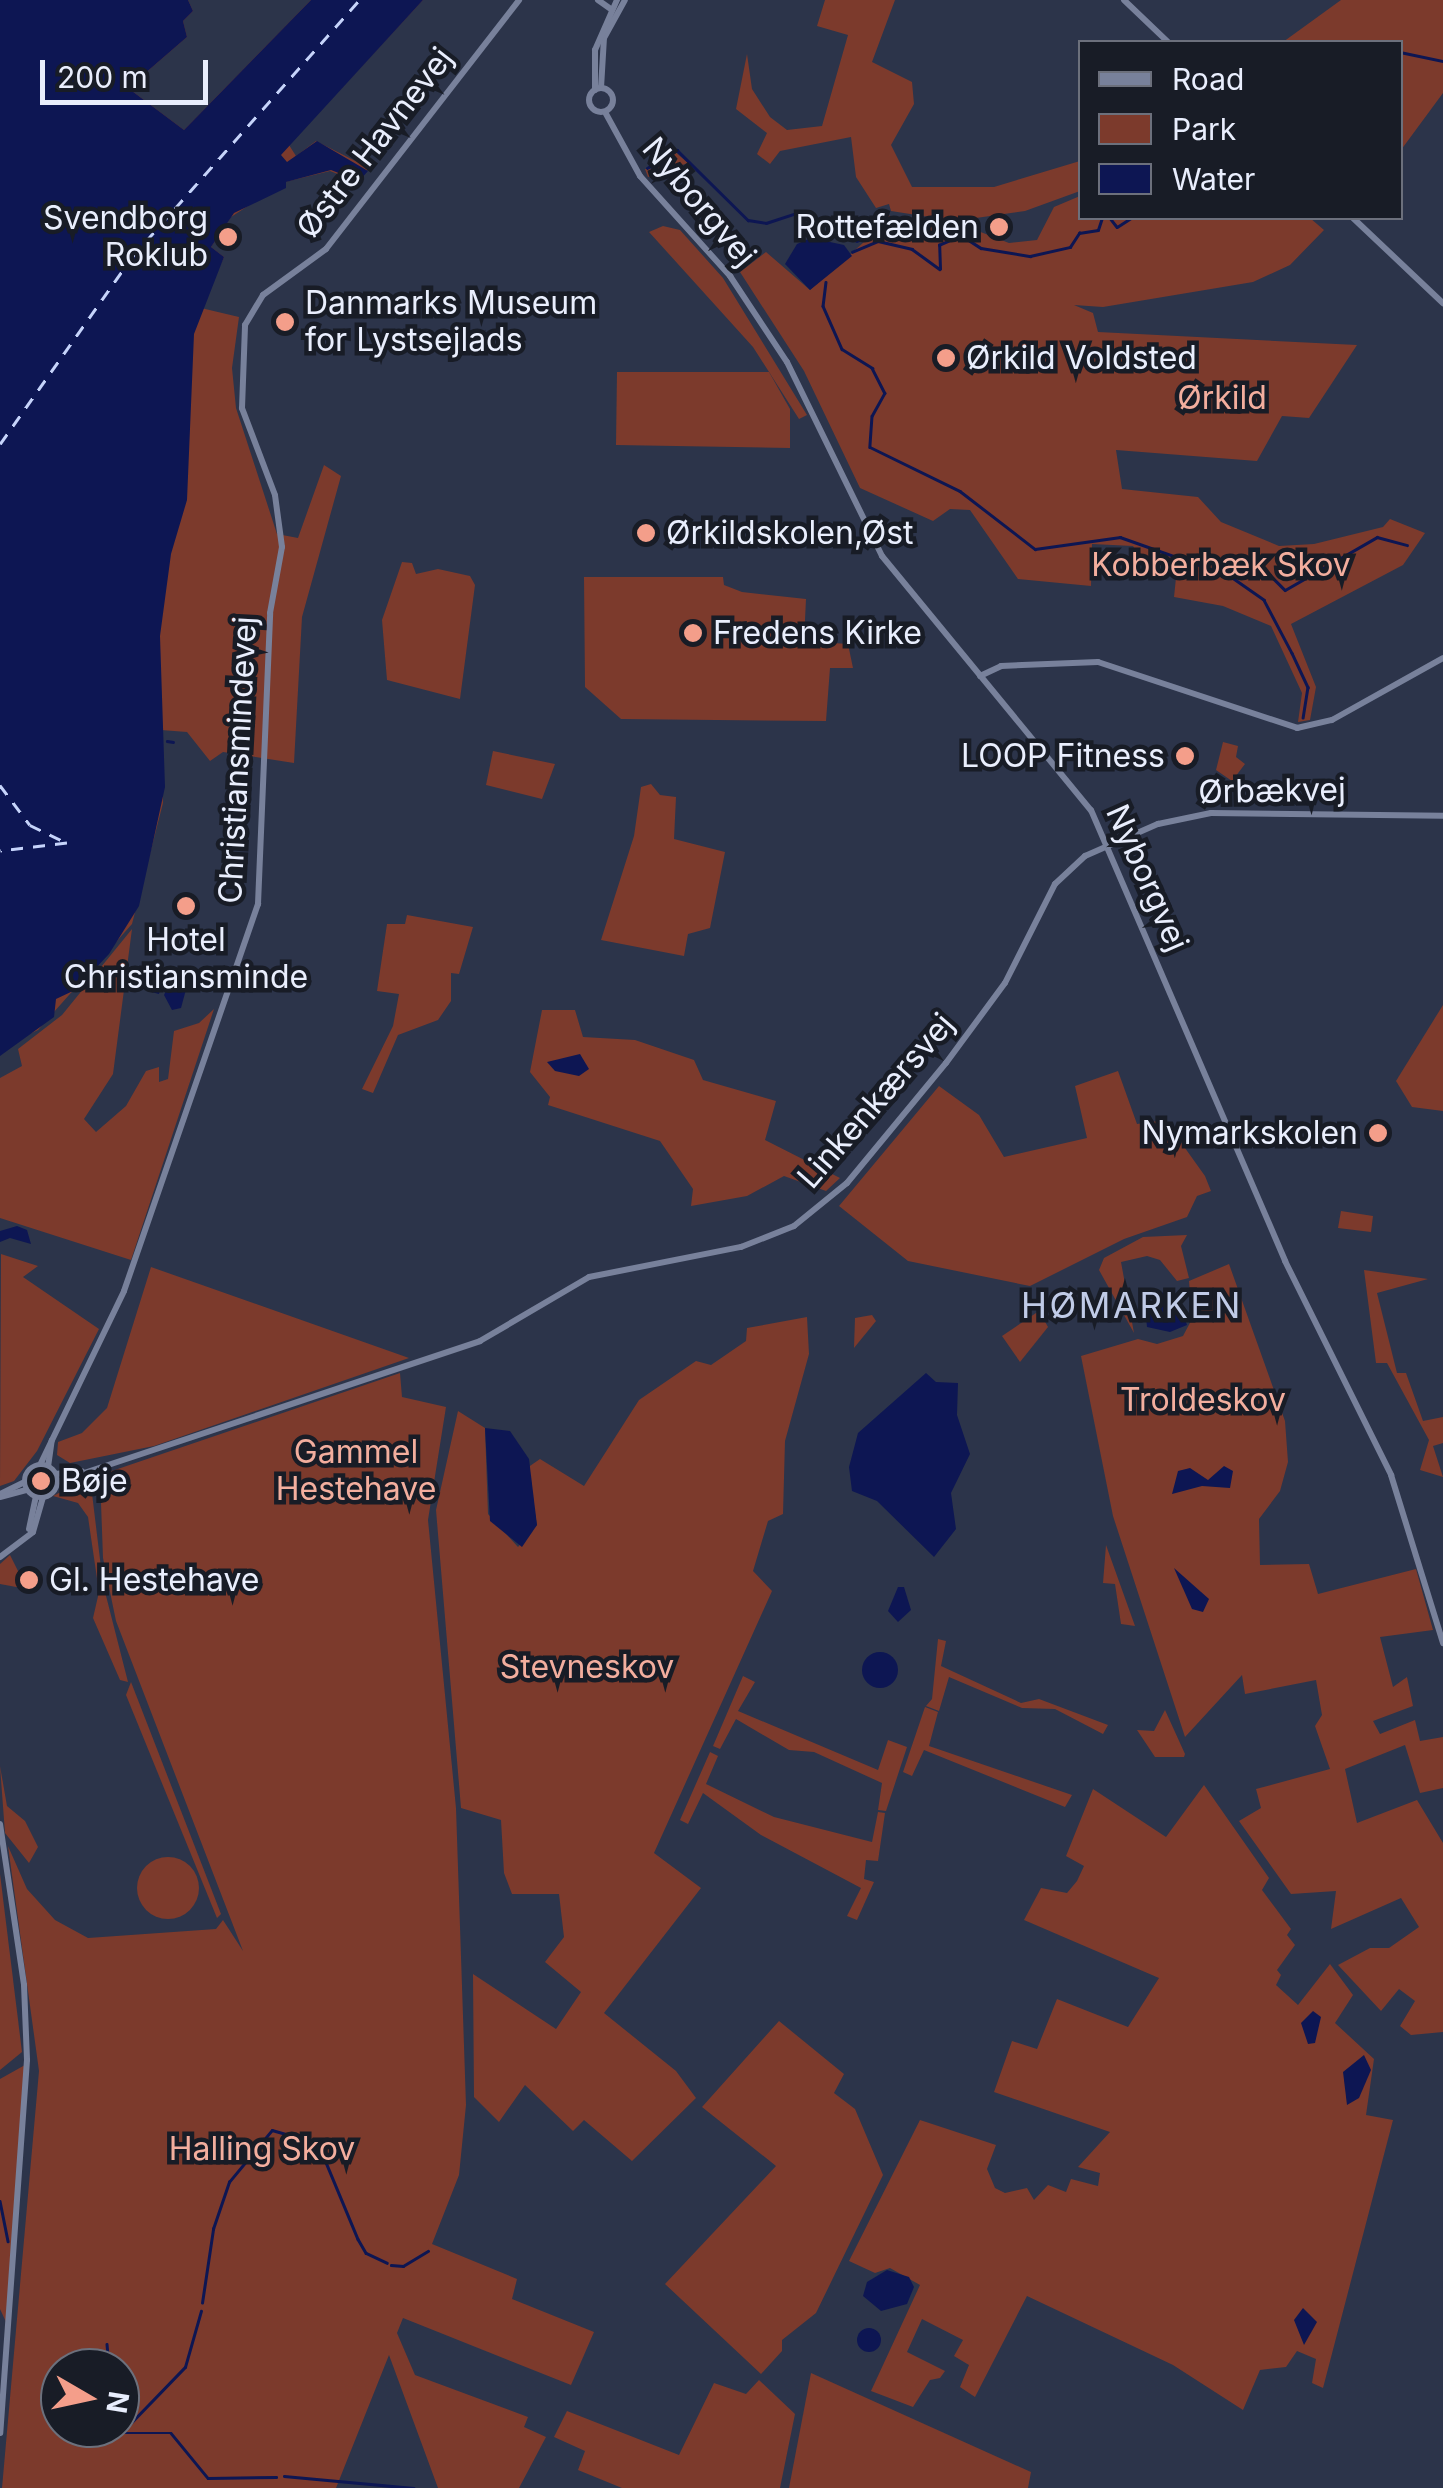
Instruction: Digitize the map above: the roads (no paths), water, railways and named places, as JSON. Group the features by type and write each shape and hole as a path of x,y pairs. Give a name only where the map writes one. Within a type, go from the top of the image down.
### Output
{"street":[{"name":"Østre Havnevej","path":"306,268 518,0"},
{"path":"598,0 614,11"},
{"path":"598,89 613,99 605,112 590,106 598,89 596,50 617,0"},
{"path":"614,11 625,0"},
{"path":"1124,0 1166,40"},
{"name":"Nyborgvej","path":"605,112 640,176 730,276 788,362 882,556 1084,800 1284,1261 1391,1474 1443,1643"},
{"path":"1355,220 1443,303"},
{"name":"Christiansmindevej","path":"44,1466 54,1434 134,1266 257,911 266,828 270,613 282,547 275,495 242,408 239,355 254,304 306,268"},
{"path":"980,676 1001,666 1098,662 1298,728 1332,720 1443,658"},
{"name":"Ørbækvej","path":"1107,847 1158,824 1211,812 1443,816"},
{"name":"Linkenkærsvej","path":"56,1478 98,1468 480,1341 589,1277 741,1247 794,1226 847,1183 946,1063 1005,983 1062,874 1107,847"},
{"path":"0,1496 26,1486 44,1466 56,1478 40,1497 23,1540 0,1557"},
{"path":"26,1486 40,1497"},
{"path":"0,1824 24,1985 28,2060 0,2433"}],"water":[{"path":"0,0 188,0 193,11 183,21 187,37 128,88 184,130 311,0 423,0 281,155 287,162 317,141 368,171 359,181 331,170 286,182 286,188 234,213 211,247 224,257 194,334 187,500 171,554 160,636 165,787 139,906 109,954 75,990 56,999 54,1017 0,1056"},
{"path":"882,217 904,221 930,239 884,232 857,243 839,235 850,224"},
{"path":"811,238 844,245 852,256 810,290 785,264 797,244"},
{"path":"173,976 188,982 181,1008 172,1010 164,995"},
{"path":"580,1054 589,1069 579,1076 555,1071 547,1062"},
{"path":"17,1226 27,1230 31,1244 10,1238 0,1242 0,1231"},
{"path":"1161,1292 1178,1298 1187,1325 1170,1332 1147,1327 1146,1317 1160,1310"},
{"path":"926,1373 936,1382 958,1383 957,1415 970,1454 951,1493 956,1529 934,1557 877,1501 852,1491 849,1467 858,1433"},
{"path":"485,1428 510,1431 529,1459 537,1525 522,1547 490,1521"},
{"path":"1224,1466 1233,1471 1230,1488 1202,1486 1172,1494 1178,1471 1190,1468 1208,1480"},
{"path":"1174,1568 1209,1599 1203,1612 1192,1609"},
{"path":"898,1587 904,1587 911,1610 898,1622 888,1611"},
{"path":"880,1652 893,1657 898,1670 893,1683 880,1688 867,1683 862,1670 867,1657"},
{"path":"1313,2011 1321,2017 1315,2043 1308,2044 1301,2023"},
{"path":"1364,2055 1371,2070 1359,2098 1347,2105 1343,2072"},
{"path":"887,2270 909,2277 914,2287 907,2304 881,2311 863,2296 867,2282"},
{"path":"1303,2308 1317,2322 1304,2345 1294,2320"},
{"path":"869,2328 881,2340 869,2352 857,2340"}],"waterway":[{"path":"1403,53 1443,61"},
{"path":"647,168 677,150 748,220 766,223 796,213 811,238"},
{"path":"852,252 878,241 912,249 940,269 939,245 950,240 964,237 981,248 1030,256 1070,247 1079,233 1098,230 1101,220"},
{"path":"1112,220 1117,227 1128,220"},
{"path":"826,282 823,306 842,349 872,368 885,393 872,416 870,447 960,491 1035,549 1120,537 1233,577 1270,575 1285,590 1377,537 1407,545"},
{"path":"1233,578 1264,600 1292,653 1308,687 1303,718"},
{"path":"167,741 173,742"},
{"path":"143,985 147,988"},
{"path":"149,989 158,992"},
{"path":"202,2303 213,2229 229,2182 272,2130 310,2141"},
{"path":"318,2143 366,2253 387,2263"},
{"path":"0,2201 8,2241"},
{"path":"391,2265 403,2266 428,2251"},
{"path":"140,2413 185,2367 201,2311"},
{"path":"107,2344 107,2348"},
{"path":"140,2433 171,2433 208,2478 276,2477"},
{"path":"284,2476 413,2488"}],"place":[{"name":"Rottefælden","path":"999,227"},
{"name":"Svendborg Roklub","path":"228,237"},
{"name":"Danmarks Museum for Lystsejlads","path":"285,322"},
{"name":"Ørkild Voldsted","path":"946,358"},
{"name":"Ørkildskolen,Øst","path":"646,533"},
{"name":"Fredens Kirke","path":"693,633"},
{"name":"LOOP Fitness","path":"1185,756"},
{"name":"Hotel Christiansminde","path":"186,906"},
{"name":"Nymarkskolen","path":"1378,1133"},
{"name":"Bøje","path":"41,1481"},
{"name":"Gl. Hestehave","path":"29,1580"}],"district":[{"name":"HØMARKEN","path":"1132,1305"}],"park label":[{"name":"Ørkild","path":"1222,398"},
{"name":"Kobberbæk Skov","path":"1221,565"},
{"name":"Troldeskov","path":"1203,1400"},
{"name":"Gammel Hestehave","path":"356,1472"},
{"name":"Stevneskov","path":"587,1667"},
{"name":"Halling Skov","path":"262,2149"}]}
